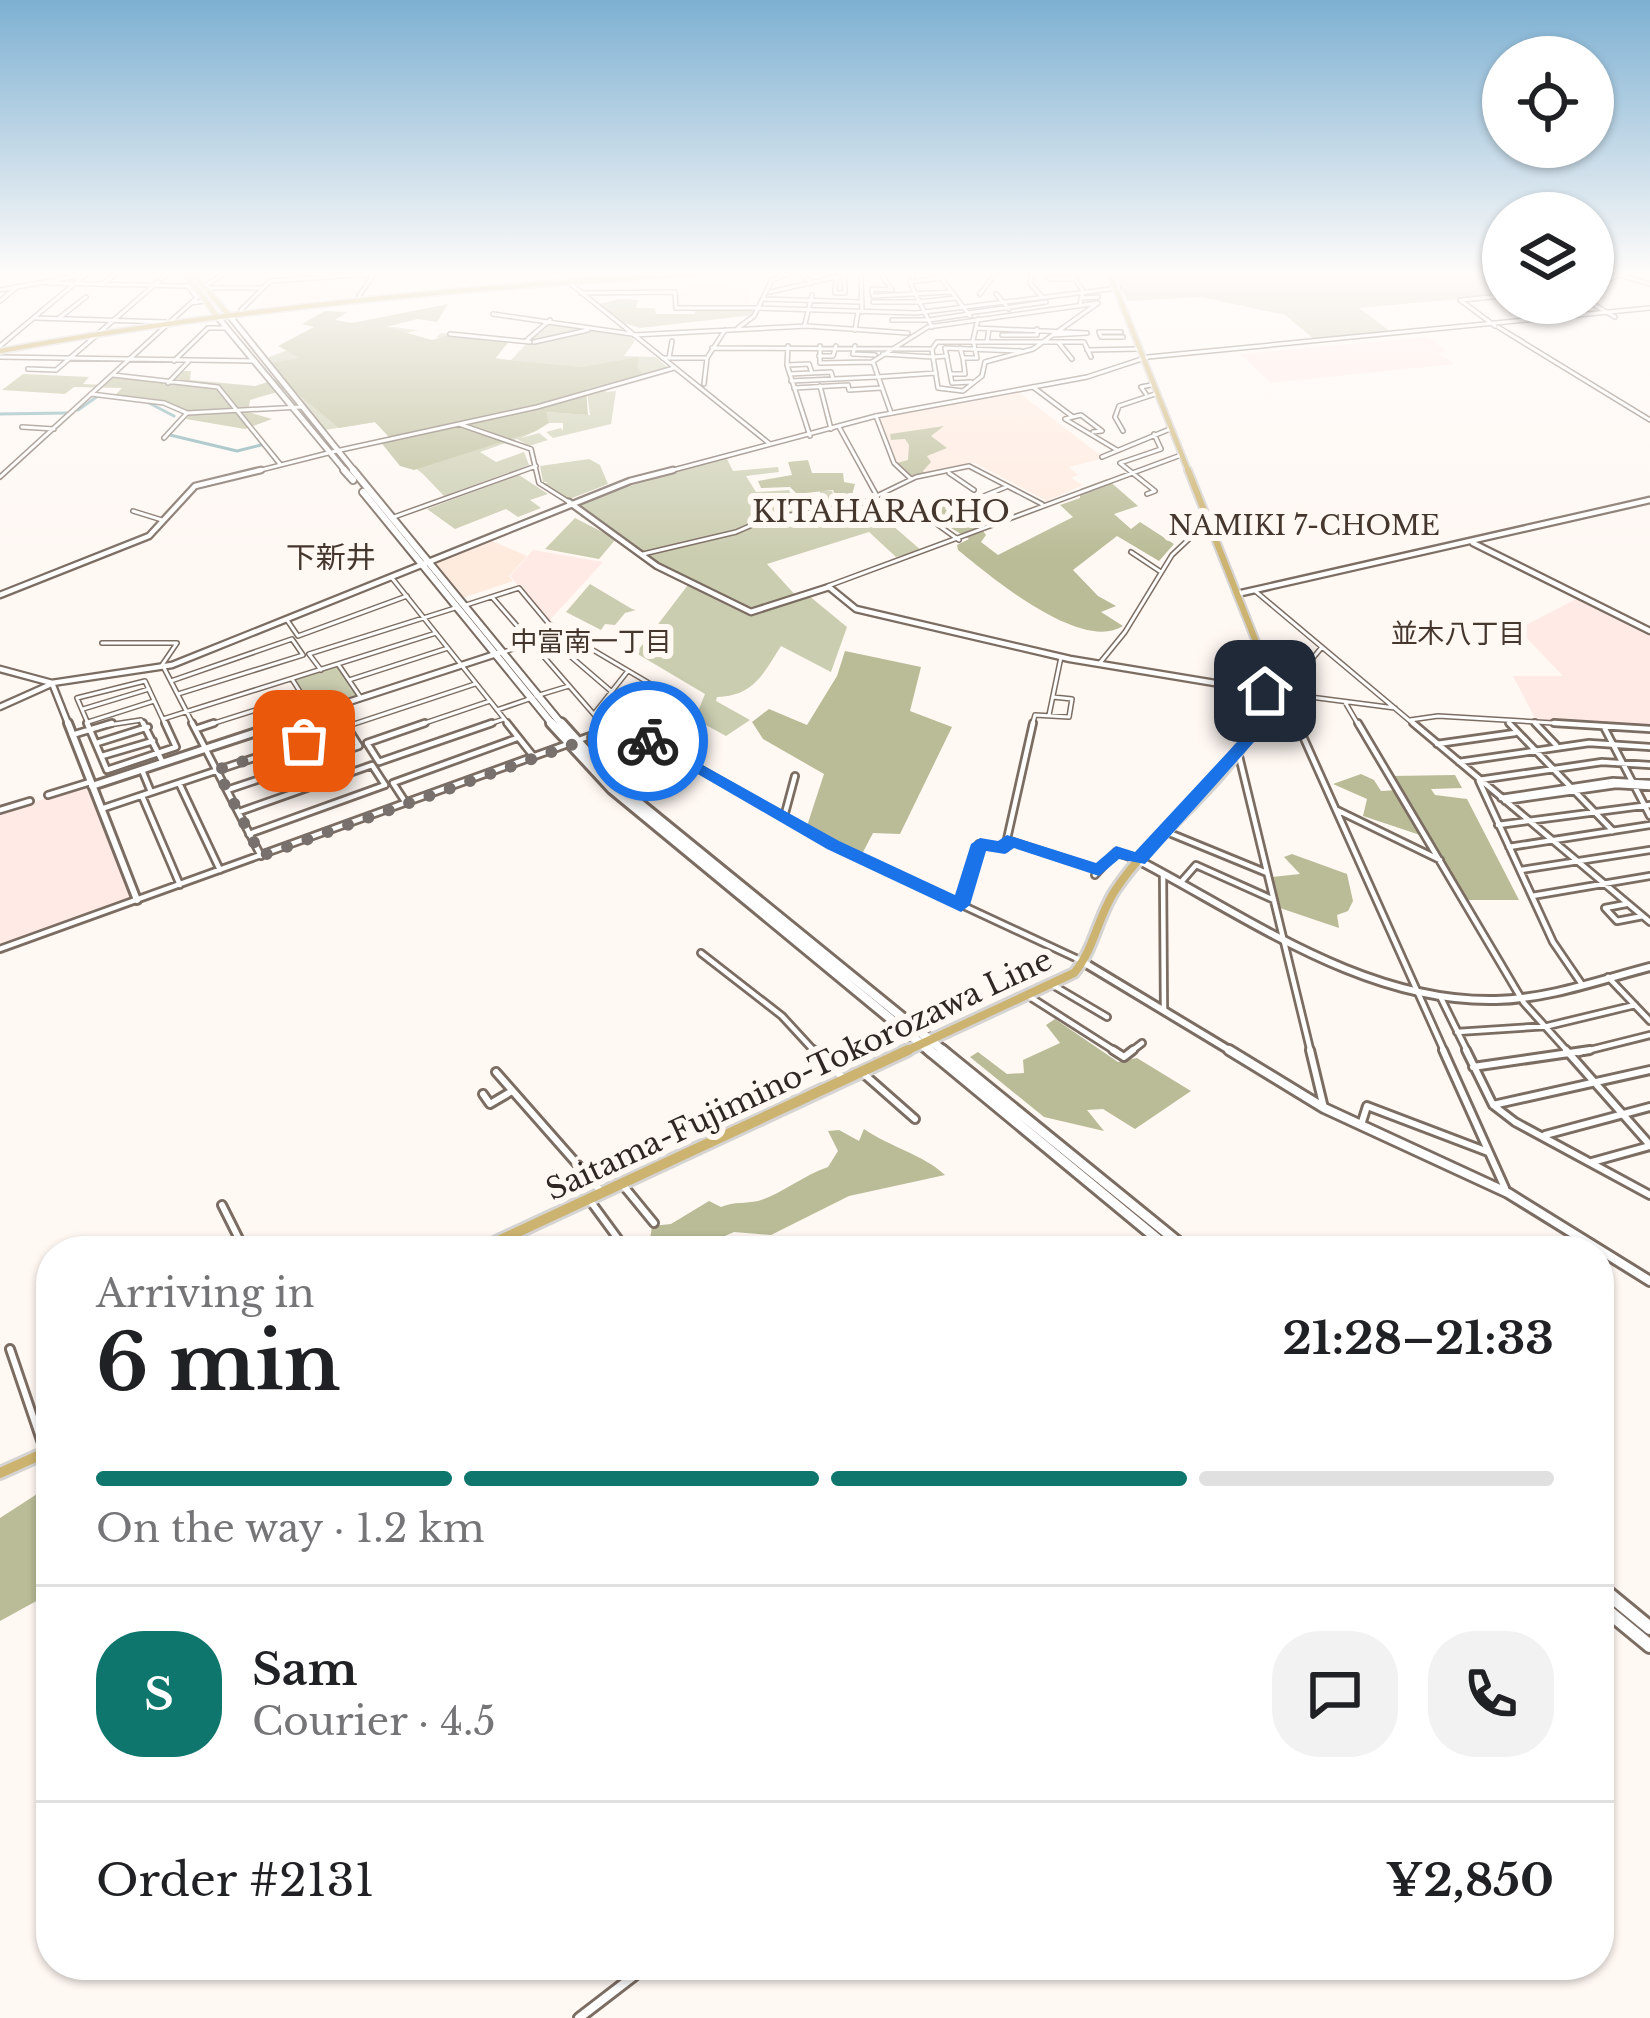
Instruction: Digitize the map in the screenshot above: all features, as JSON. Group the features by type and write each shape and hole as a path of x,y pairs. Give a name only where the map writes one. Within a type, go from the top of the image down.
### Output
{"main road":[{"path":"262,368 298,408"},
{"path":"269,368 572,744 1154,1236"},
{"name":"Saitama-Fujimino-Tokorozawa Line","path":"509,1236 1075,973 1104,908 1138,860 1238,752 1264,704 1262,657 1210,523 1151,394 1146,368"},
{"path":"333,451 423,562"},
{"path":"926,1042 1170,1236"},
{"path":"0,1473 36,1456"},
{"path":"1614,1598 1650,1628"},
{"path":"1614,1616 1650,1646"}],"street":[{"path":"28,369 58,368"},
{"path":"0,477 120,368"},
{"path":"168,383 182,368"},
{"path":"0,595 146,538 195,486 454,422 519,411 674,368"},
{"path":"675,368 770,444"},
{"path":"704,384 706,368"},
{"path":"788,368 810,436"},
{"path":"810,368 812,373"},
{"path":"874,368 891,413"},
{"path":"935,368 939,388 963,391 982,375 982,368"},
{"path":"949,368 952,383 975,382"},
{"path":"950,374 965,374 964,368"},
{"path":"0,706 52,683 162,668 569,502 706,458 876,416 1116,368"},
{"path":"1565,368 1650,420"},
{"path":"790,374 831,372 833,379"},
{"path":"791,381 936,374"},
{"path":"113,375 218,387 280,464"},
{"path":"847,378 849,389 881,388"},
{"path":"794,388 848,385"},
{"path":"820,386 831,430"},
{"path":"1033,387 1073,417"},
{"path":"962,400 963,391"},
{"path":"91,394 164,403 187,413 298,408"},
{"path":"1112,425 1120,406 1151,394"},
{"path":"164,438 187,413"},
{"path":"1099,429 1082,415 1065,419 1084,434 1112,425 1123,430"},
{"path":"876,416 894,463 911,479"},
{"path":"454,422 531,449 539,483 642,554 752,612 886,570 911,555 1181,455"},
{"path":"22,427 54,429"},
{"path":"839,427 877,496"},
{"path":"1102,457 1170,429"},
{"path":"1093,433 1117,450"},
{"path":"1147,494 1155,491 1120,463 1161,448 1154,434"},
{"path":"391,518 536,466"},
{"path":"642,554 736,532 768,518 856,506 905,486 911,479 969,466 1042,504"},
{"path":"948,472 974,490"},
{"path":"980,498 1006,487"},
{"path":"1237,593 1650,500"},
{"path":"133,512 162,520"},
{"path":"926,517 959,541"},
{"path":"1099,664 1178,545 1210,523"},
{"path":"1470,541 1650,631"},
{"path":"1131,552 1162,573"},
{"path":"391,576 533,757"},
{"path":"825,587 856,609 1061,657 1395,709"},
{"path":"0,949 624,726 654,686 549,624 518,589 309,653 320,670"},
{"path":"1254,590 1650,922"},
{"path":"286,620 298,636 407,596"},
{"path":"492,597 608,731"},
{"path":"48,795 142,770 563,632"},
{"path":"163,719 436,633"},
{"path":"548,637 612,692"},
{"path":"172,681 292,639 302,655 178,694"},
{"path":"102,643 178,644 162,668"},
{"path":"1264,704 1273,706 1322,647"},
{"path":"350,680 448,648"},
{"path":"1049,715 1061,657"},
{"path":"338,664 361,698"},
{"path":"162,668 261,856"},
{"path":"0,669 52,683"},
{"path":"593,714 628,671"},
{"path":"292,679 314,714"},
{"path":"145,681 154,701 176,747 107,770 77,698 145,681"},
{"path":"52,683 137,900"},
{"path":"342,705 355,724 476,683"},
{"path":"496,710 569,686"},
{"path":"82,709 149,689"},
{"path":"196,729 303,695"},
{"path":"1284,695 1508,1193"},
{"path":"961,905 980,844 1005,848 1036,715 1069,717 1072,699 1053,697"},
{"path":"88,722 154,701"},
{"path":"490,701 367,743 380,762 504,719"},
{"path":"1345,702 1521,997 1650,1145 1591,1162"},
{"path":"1409,720 1438,716 1650,729"},
{"path":"72,735 141,720 163,763"},
{"path":"1508,721 1613,831"},
{"path":"1535,723 1558,747"},
{"path":"624,726 784,817 1083,962 1324,1108 1508,1193 1577,1236"},
{"path":"97,743 148,727"},
{"path":"101,808 346,727 359,746 227,790"},
{"path":"1604,727 1650,816"},
{"path":"1437,744 1518,733"},
{"path":"406,803 393,783 518,738"},
{"path":"102,756 153,741"},
{"path":"1459,762 1558,747 1650,747"},
{"path":"1238,752 1324,1108"},
{"path":"238,812 372,765 385,785 249,834"},
{"path":"1479,780 1553,769 1650,765"},
{"path":"142,770 151,792"},
{"path":"784,817 795,776"},
{"path":"1479,780 1552,942 1581,983"},
{"path":"179,783 220,870"},
{"path":"1503,800 1573,789 1650,785"},
{"path":"141,795 180,885"},
{"path":"0,811 31,801"},
{"path":"1498,825 1647,805"},
{"path":"1335,809 1440,860"},
{"path":"1509,848 1650,826"},
{"path":"1166,831 1267,873"},
{"path":"1007,840 1097,872 1116,852 1138,860 1356,972 1416,992 1521,997 1650,967"},
{"path":"1521,870 1650,850"},
{"path":"1182,881 1196,865 1274,900"},
{"path":"1163,872 1164,1011"},
{"path":"1532,896 1650,876"},
{"path":"1628,903 1604,908 1617,921 1643,916"},
{"path":"701,953 782,1016 789,1029 845,1080"},
{"path":"1608,977 1650,1021"},
{"path":"1051,984 1107,1017"},
{"path":"1028,995 1124,1057 1142,1043"},
{"path":"1440,996 1492,1105 1648,1191"},
{"path":"1457,1032 1545,1027 1635,1005"},
{"path":"1473,1067 1571,1055 1650,1035"},
{"path":"1492,1105 1650,1070"},
{"path":"496,1072 603,1193"},
{"path":"862,1072 915,1119"},
{"path":"482,1094 490,1104 512,1091"},
{"path":"1361,1125 1367,1106 1490,1153"},
{"path":"1544,1136 1650,1107"},
{"path":"622,1184 654,1223"},
{"path":"589,1199 616,1236"},
{"path":"222,1204 238,1236"},
{"path":"1614,1259 1650,1282"},
{"path":"10,1349 36,1419"},
{"path":"579,2018 628,1980"}],"shaded area":[{"path":"1255,368 1414,368 1271,383"},
{"path":"1018,392 1104,458 1069,467 1078,475 1071,478 1083,485 1047,501 975,463 909,476 896,463 879,418"},
{"path":"485,538 527,556 509,576 513,581 462,598 433,563"},
{"path":"533,550 603,562 549,621 510,576"},
{"path":"1578,598 1650,634 1650,727 1536,720 1513,676 1563,676 1518,629"},
{"path":"86,785 134,898 0,947 0,813"}],"green space":[{"path":"269,368 638,368 643,374 586,389 588,415 546,412 549,423 536,431 414,470 400,466 379,440 389,437 375,422 339,428 291,388 250,400 248,412 272,419 245,429 186,419 190,414 165,402 115,395 122,388 74,387 65,394 2,390 23,374 89,377 83,384 104,385 115,376 168,384 181,371 191,371 190,380 255,386 277,379"},
{"path":"273,368 667,368 538,405 536,431 521,438 539,433 548,440 529,446 517,439 480,452 496,462 524,452 529,465 444,496 379,440 389,437 375,422 325,430"},
{"path":"605,387 606,392 616,391 611,424 553,438 546,432 563,431 563,423 549,423 545,412 590,415 587,392"},
{"path":"944,426 931,436 947,448 927,456 931,462 923,471 926,475 910,476 897,463 908,460 909,445 905,439 891,440 890,434"},
{"path":"726,457 733,471 778,467 779,472 746,476 756,492 789,490 794,499 820,498 820,491 832,491 840,510 856,508 873,528 892,525 922,551 896,557 869,532 767,564 798,598 808,595 847,627 831,672 781,646 749,688 717,697 716,701 750,720 726,736 695,719 705,694 636,653 691,581 661,567 574,503"},
{"path":"589,459 600,465 608,484 567,500 543,484 548,482 543,482 540,466"},
{"path":"808,460 812,473 843,473 844,482 855,484 852,495 858,504 840,509 833,490 797,494 790,487 761,488 758,481 792,475 788,462"},
{"path":"519,475 548,494 530,500 541,508 518,517 506,509 455,529 427,509"},
{"path":"1107,479 1138,506 1114,514 1131,529 1140,522 1174,544 1159,561 1117,536 1073,570 1098,596 1116,606 1101,612 1123,626 1105,632 1061,621 1013,593 958,550 957,545 969,539 928,514 938,502 970,518 986,535 981,542 998,555 1073,517 1060,505 1080,498 1080,489"},
{"path":"575,518 616,539 599,559 545,549"},
{"path":"590,584 636,610 601,630 566,612"},
{"path":"845,651 921,667 910,711 952,727 900,834 873,833 862,854 807,826 824,774 763,739 752,722 769,709 807,725 837,676"},
{"path":"338,666 358,697 315,711 295,680"},
{"path":"1361,774 1374,780 1381,791 1398,790 1391,776 1455,775 1462,788 1431,789 1435,795 1467,799 1519,900 1465,900 1429,838 1363,816 1367,799 1333,784"},
{"path":"1292,854 1347,874 1353,901 1348,911 1337,915 1339,928 1280,908 1272,877 1300,874 1284,857"},
{"path":"1055,1019 1118,1062 1137,1058 1191,1091 1135,1129 1103,1109 1087,1110 1104,1131 1044,1117 970,1057 978,1052 1007,1074 1024,1073 1023,1060 1060,1043 1046,1025"},
{"path":"864,1129 945,1175 849,1196 771,1235 650,1236 652,1226 671,1224 709,1201 721,1207 758,1201 828,1167 838,1151 828,1131 839,1130 859,1141"},
{"path":"36,1495 36,1601 0,1621 0,1518"}],"waterway":[{"path":"78,410 98,396"},
{"path":"149,403 174,416"},
{"path":"0,414 67,413"},
{"path":"170,435 237,451 261,445"}],"way so far":[{"path":"304,741 217,770 261,856 624,726 648,741"}],"district":[{"name":"KITAHARACHO","path":"881,512"},
{"name":"NAMIKI 7-CHOME","path":"1304,526"},
{"name":"下新井","path":"331,558"},
{"name":"並木八丁目","path":"1458,634"},
{"name":"中富南一丁目","path":"591,642"}],"route":[{"path":"648,741 833,845 961,905 980,844 1005,848 1007,840 1099,870 1116,852 1138,860 1246,742 1259,719 1265,691"}]}
